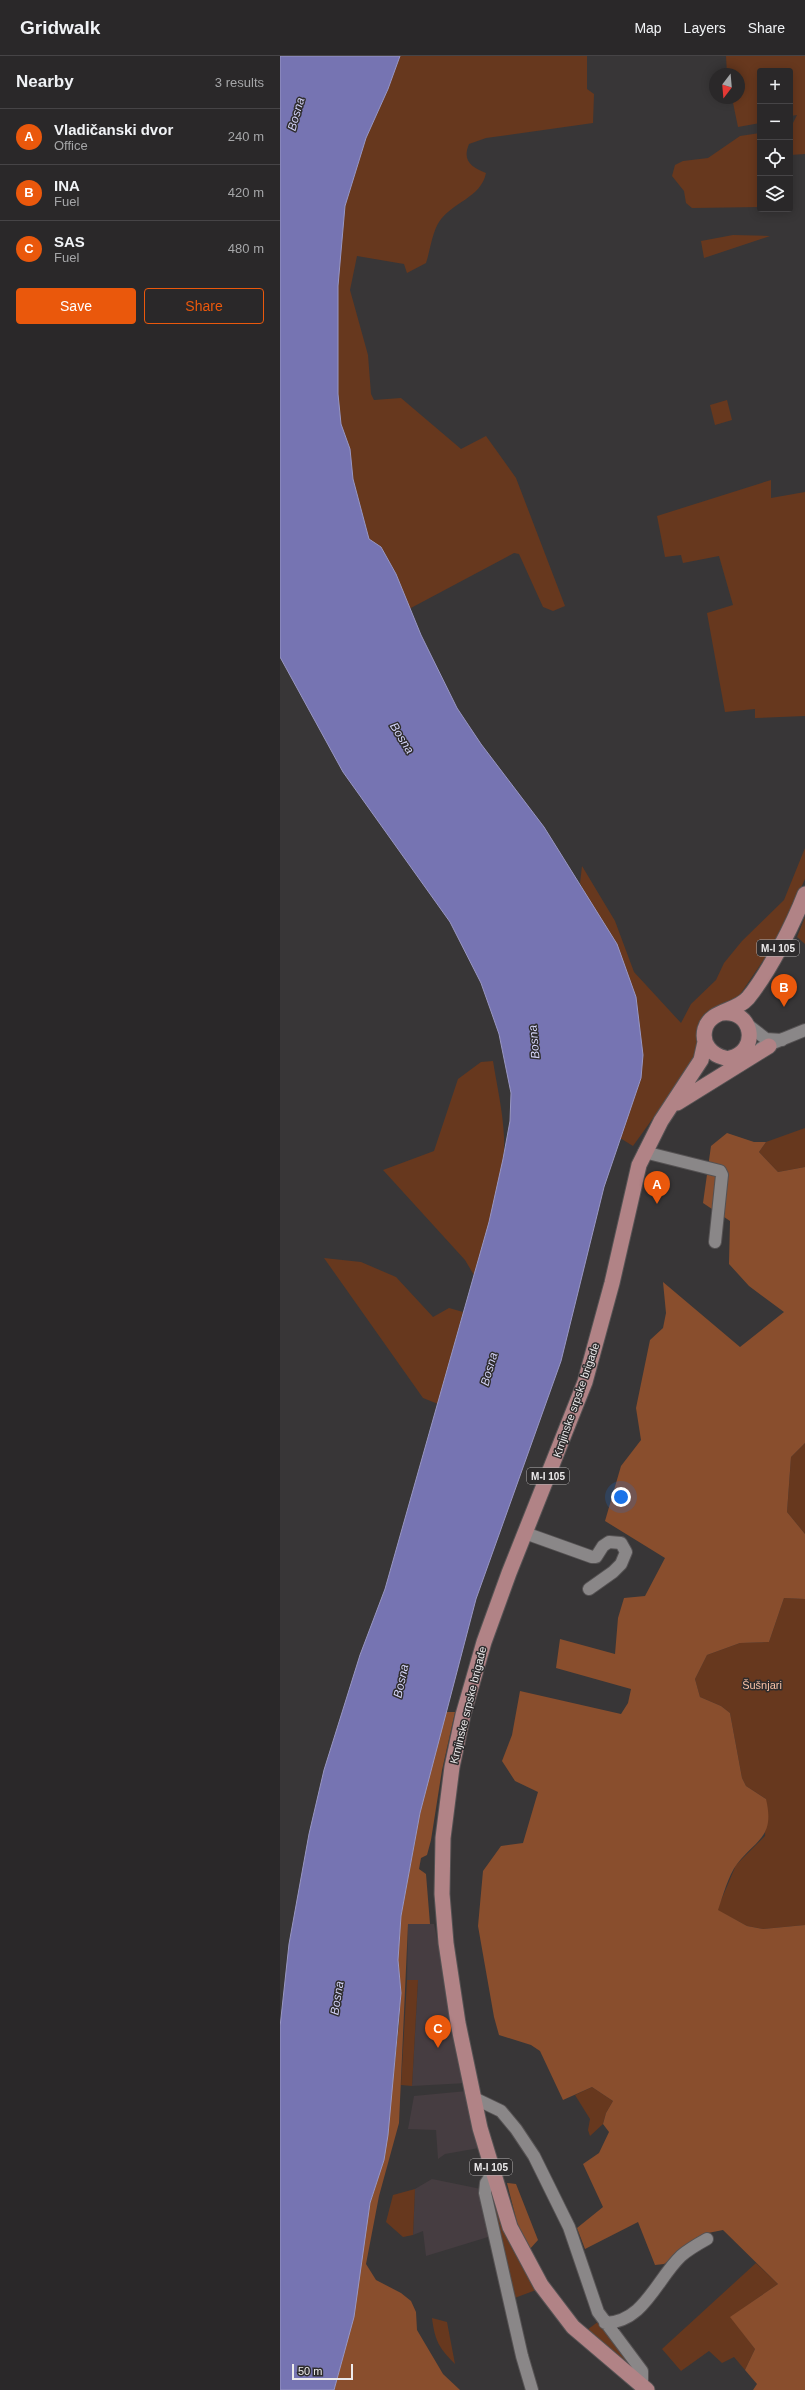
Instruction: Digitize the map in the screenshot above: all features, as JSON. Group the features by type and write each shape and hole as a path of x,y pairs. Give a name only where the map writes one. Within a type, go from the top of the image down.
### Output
{"main road":[{"name":"M-I 105","path":"694,1071 701,1060 707,1024 716,1015 747,999 788,930 805,894"},
{"name":"M-I 105","path":"694,1071 707,1063 741,1054 750,1041 747,1024 747,999"},
{"path":"722,1013 736,1014 747,1024"},
{"path":"705,1042 711,1051 725,1058"},
{"path":"668,1110 689,1094 769,1046"},
{"name":"Krnjinske srpske brigade","path":"644,2388 573,2327 558,2309 541,2285 510,2227 480,2128 476,2099 458,2023 446,1943 442,1894 443,1838 452,1767 463,1715 484,1642 525,1532 584,1382 612,1283 636,1178 644,1152 668,1110 694,1071"}],"street":[{"path":"747,1024 766,1039 787,1039"},
{"path":"741,1054 769,1046 805,1030"},
{"path":"644,1152 720,1171 722,1175 715,1242"},
{"path":"525,1532 592,1557 596,1557 609,1542 621,1543 626,1552 621,1564 589,1589"},
{"path":"476,2099 501,2111 534,2156 569,2227 598,2312 642,2371 644,2376 644,2388"},
{"path":"493,2173 486,2183 485,2193 522,2356 532,2390"},
{"path":"605,2323 614,2323 630,2317 654,2292 681,2256 707,2239"}],"shaded area":[{"path":"727,1133 754,1142 766,1142 759,1152 778,1172 805,1167 805,1443 791,1457 787,1512 805,1534 805,1599 784,1598 769,1642 740,1643 707,1655 695,1679 700,1697 721,1706 730,1713 742,1778 746,1786 766,1799 768,1812 766,1830 737,1864 731,1874 718,1910 747,1926 763,1929 805,1925 805,2390 753,2390 757,2384 745,2370 755,2349 730,2317 778,2284 723,2230 708,2233 664,2264 655,2265 638,2222 585,2249 577,2228 603,2207 583,2164 599,2153 609,2132 603,2124 606,2113 613,2101 592,2087 563,2100 540,2051 531,2045 499,2035 494,2017 478,1926 483,1871 501,1846 523,1843 538,1792 515,1781 502,1761 512,1735 520,1691 621,1714 628,1703 631,1689 556,1668 560,1639 615,1654 618,1618 624,1598 645,1596 665,1558 605,1521 621,1466 641,1440 636,1408 650,1340 663,1328 666,1313 663,1282 740,1347 784,1312 749,1286 729,1264 730,1221 703,1203 711,1146"},
{"path":"445,1712 455,1712 442,1770 431,1840 427,1855 421,1858 419,1869 426,1874 430,1924 408,1924 399,2123 379,2196 366,2264 376,2280 401,2293 411,2301 416,2312 417,2330 443,2374 460,2390 334,2390 346,2346 370,2203 384,2160 399,2024 401,1992 398,1960 401,1916 420,1813"},
{"path":"408,1924 434,1924 467,2083 412,2086 418,1980 407,1980"},
{"path":"467,2091 479,2148 445,2154 438,2159 436,2130 408,2129 414,2096"},
{"path":"432,2179 481,2189 488,2237 426,2256 423,2231 413,2235 415,2189"},
{"path":"507,2183 516,2184 538,2240 529,2250 519,2230"}],"green space":[{"path":"400,56 587,56 587,89 594,94 593,123 486,138 469,144 467,159 469,163 486,173 478,188 451,209 439,222 426,263 407,273 404,264 357,256 350,290 368,355 371,394 374,400 401,398 461,449 486,436 516,478 565,606 553,611 543,607 519,554 514,553 409,609 396,574 381,547 369,539 353,479 350,449 341,424 338,394 338,286 345,206 366,138 388,89"},
{"path":"726,56 805,56 805,154 793,155 793,123 797,115 793,116 793,68 757,68 757,124 738,127 733,104 745,104 745,68 727,68"},
{"path":"757,133 757,207 692,208 686,203 684,191 672,176 675,165 683,161 708,158 740,136"},
{"path":"733,235 770,236 704,258 701,241"},
{"path":"727,400 732,420 715,425 710,405"},
{"path":"771,480 771,498 805,492 805,716 755,718 755,709 725,712 707,613 733,605 719,556 683,563 681,555 665,557 657,516"},
{"path":"805,848 805,879 777,940 739,996 704,1014 699,1031 700,1046 694,1061 633,1146 620,1138 641,1078 643,1055 636,997 580,883 582,866 615,921 634,972 681,1023 691,1004 716,980 724,963 742,941 784,900"},
{"path":"805,917 805,944 797,937"},
{"path":"493,1061 500,1099 504,1137 504,1154 499,1189 474,1275 465,1260 383,1170 434,1151 458,1079 481,1062"},
{"path":"805,1128 805,1167 778,1172 759,1152 766,1142"},
{"path":"324,1258 361,1262 396,1277 433,1317 449,1308 463,1312 438,1404 423,1398"},
{"path":"805,1443 805,1534 787,1512 791,1457"},
{"name":"Šušnjari","path":"784,1598 805,1599 805,1925 763,1929 747,1926 717,1910 736,1865 765,1836 766,1799 746,1786 742,1778 730,1713 721,1706 700,1697 695,1679 707,1655 740,1643 769,1642"},
{"path":"407,1980 418,1980 412,2086 401,2085"},
{"path":"592,2087 613,2101 606,2113 603,2124 590,2136 588,2130 590,2119 575,2095"},
{"path":"415,2189 413,2235 403,2237 386,2222 393,2195"},
{"path":"492,2200 536,2290 512,2299"},
{"path":"756,2263 778,2284 731,2317 755,2349 745,2370 734,2357 722,2363 709,2351 681,2371 662,2349"},
{"path":"432,2318 447,2322 455,2364 441,2348 436,2338"},
{"path":"599,2321 633,2363 632,2368 587,2330"}],"water":[{"name":"Bosna","path":"280,56 400,56 388,89 366,138 345,206 338,286 338,394 341,424 350,449 353,479 369,539 381,547 396,574 421,635 457,708 481,744 544,827 617,944 636,997 643,1055 641,1078 604,1187 561,1361 476,1599 420,1813 401,1916 398,1960 401,1993 388,2135 384,2160 370,2203 354,2317 334,2390 280,2390 280,2027 289,1944 309,1834 324,1770 360,1655 385,1589 489,1222 510,1121 511,1093 499,1034 481,983 450,922 343,772 280,657"}],"place":[{"name":"INA","path":"784,1007"},
{"name":"Vladičanski dvor","path":"657,1204"},
{"name":"SAS","path":"438,2048"}]}
